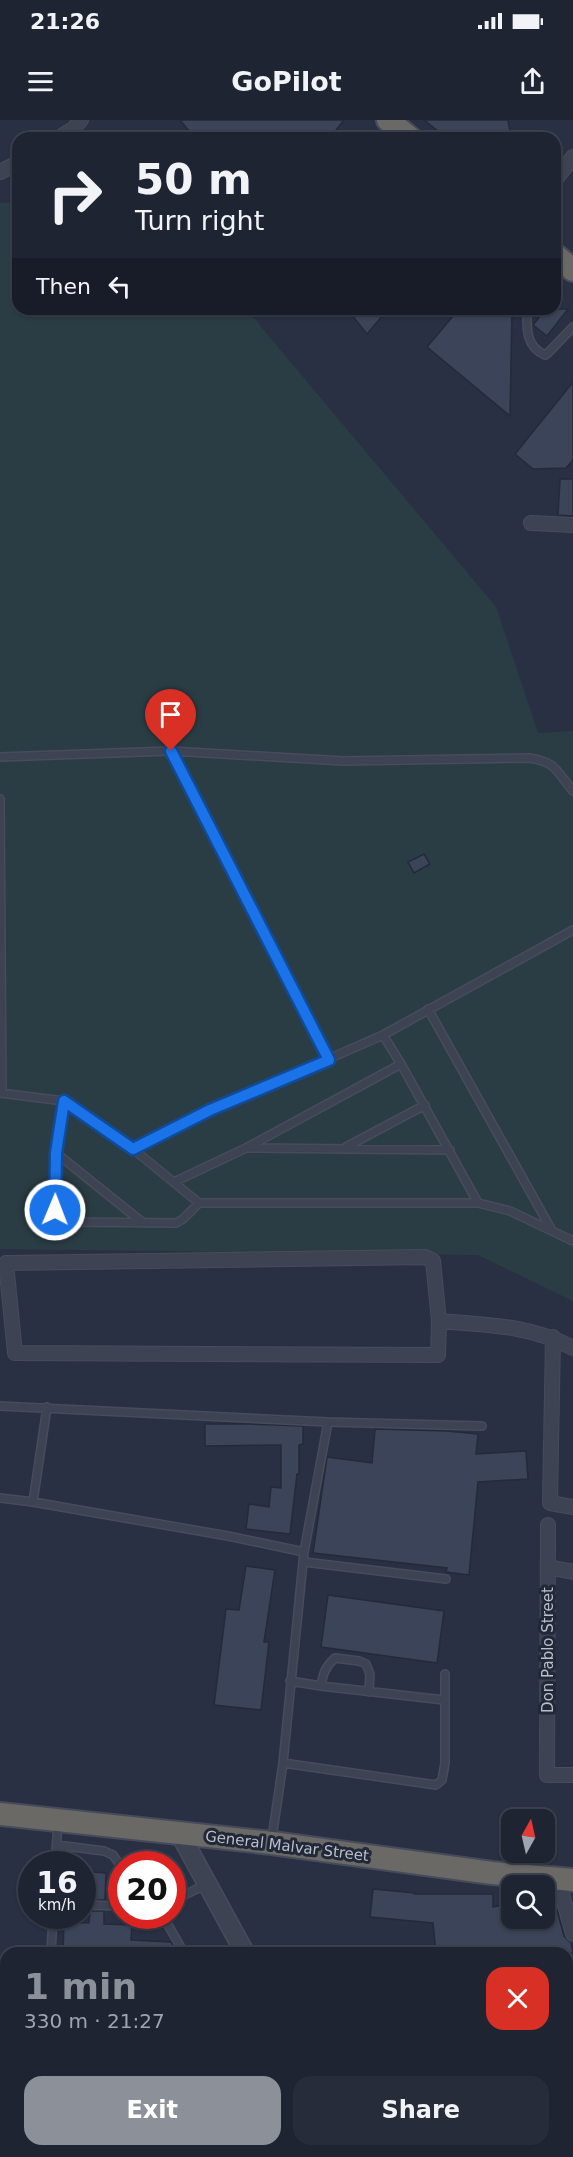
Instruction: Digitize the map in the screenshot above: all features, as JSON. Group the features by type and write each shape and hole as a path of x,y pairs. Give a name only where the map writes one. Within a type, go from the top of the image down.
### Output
{"highway":[{"path":"388,120 403,132"},
{"path":"561,260 573,270"},
{"name":"General Malvar Street","path":"0,1814 272,1843 492,1873 566,1880"}],"street":[{"path":"561,172 573,157"},
{"path":"531,523 573,525"},
{"path":"425,1257 433,1261 439,1321 438,1355 15,1353 6,1263 425,1257"},
{"path":"439,1321 515,1327 553,1337 573,1348"},
{"path":"553,1337 550,1503 573,1507"},
{"name":"Don Pablo Street","path":"548,1525 547,1775 573,1775"},
{"path":"548,1567 573,1572"},
{"path":"180,1834 242,1947"},
{"path":"566,1880 573,1934"}],"lane":[{"path":"527,315 527,337 541,354 547,354 573,327"},
{"path":"171,751 329,1060"},
{"path":"0,756 171,751 344,761 529,758 544,760 554,765 573,791"},
{"path":"0,799 1,1093 64,1101 133,1149 199,1203 478,1203 510,1211 573,1241"},
{"path":"133,1149 210,1110 383,1035 573,930"},
{"path":"428,1009 551,1230"},
{"path":"383,1035 478,1203"},
{"path":"174,1182 246,1148 401,1064"},
{"path":"64,1101 56,1153 55,1210 58,1218 66,1222 176,1223 183,1220 199,1203"},
{"path":"344,1149 425,1106"},
{"path":"246,1148 450,1150"},
{"path":"56,1153 142,1222"},
{"path":"0,1406 328,1422 482,1426"},
{"path":"33,1502 47,1407"},
{"path":"272,1843 283,1763 304,1552 328,1422"},
{"path":"0,1498 228,1536 304,1552"},
{"path":"304,1562 446,1579"},
{"path":"321,1686 324,1669 329,1663 334,1658 344,1659 366,1664 370,1674 369,1692"},
{"path":"283,1763 436,1785 442,1780 445,1763 445,1674"},
{"path":"290,1681 444,1700"},
{"path":"0,1814 0,1823"},
{"path":"57,1851 58,1821"},
{"path":"57,1845 108,1853"},
{"path":"186,1894 208,1884"},
{"path":"51,1947 52,1929"},
{"path":"171,1929 181,1947"}],"shaded area":[{"path":"0,203 12,203 12,315 251,315 496,607 538,733 573,731 573,1301 478,1255 0,1249"}],"building":[{"path":"180,120 344,120 336,130 339,132 190,132"},
{"path":"424,120 508,120 510,132 439,132"},
{"path":"561,309 568,309 547,336 533,325 541,315 561,315"},
{"path":"352,315 383,315 367,334"},
{"path":"454,315 512,315 510,416 427,347"},
{"path":"573,382 573,460 566,468 533,469 515,454"},
{"path":"560,479 573,479 573,516 558,515"},
{"path":"424,854 430,864 414,873 408,862"},
{"path":"205,1424 303,1426 303,1444 299,1445 299,1474 297,1474 290,1534 246,1529 249,1504 269,1507 271,1487 281,1488 281,1445 205,1446"},
{"path":"375,1429 478,1434 476,1454 526,1451 528,1479 478,1482 469,1575 446,1572 447,1568 313,1553 327,1457 372,1463"},
{"path":"246,1566 275,1570 264,1642 269,1642 261,1710 214,1705 226,1609 239,1610"},
{"path":"328,1595 444,1611 437,1663 321,1647"},
{"path":"96,1872 106,1873 105,1900 96,1900"},
{"path":"373,1889 415,1894 493,1894 493,1907 501,1905 501,1929 555,1929 555,1903 564,1936 572,1947 435,1947 433,1923 370,1917"},
{"path":"96,1911 104,1911 104,1924 108,1924 108,1929 132,1929 131,1940 171,1942 174,1947 63,1947 64,1929 96,1929"}],"route":[{"path":"55,1210 56,1153 64,1101 133,1149 210,1110 329,1060 171,751"}]}
